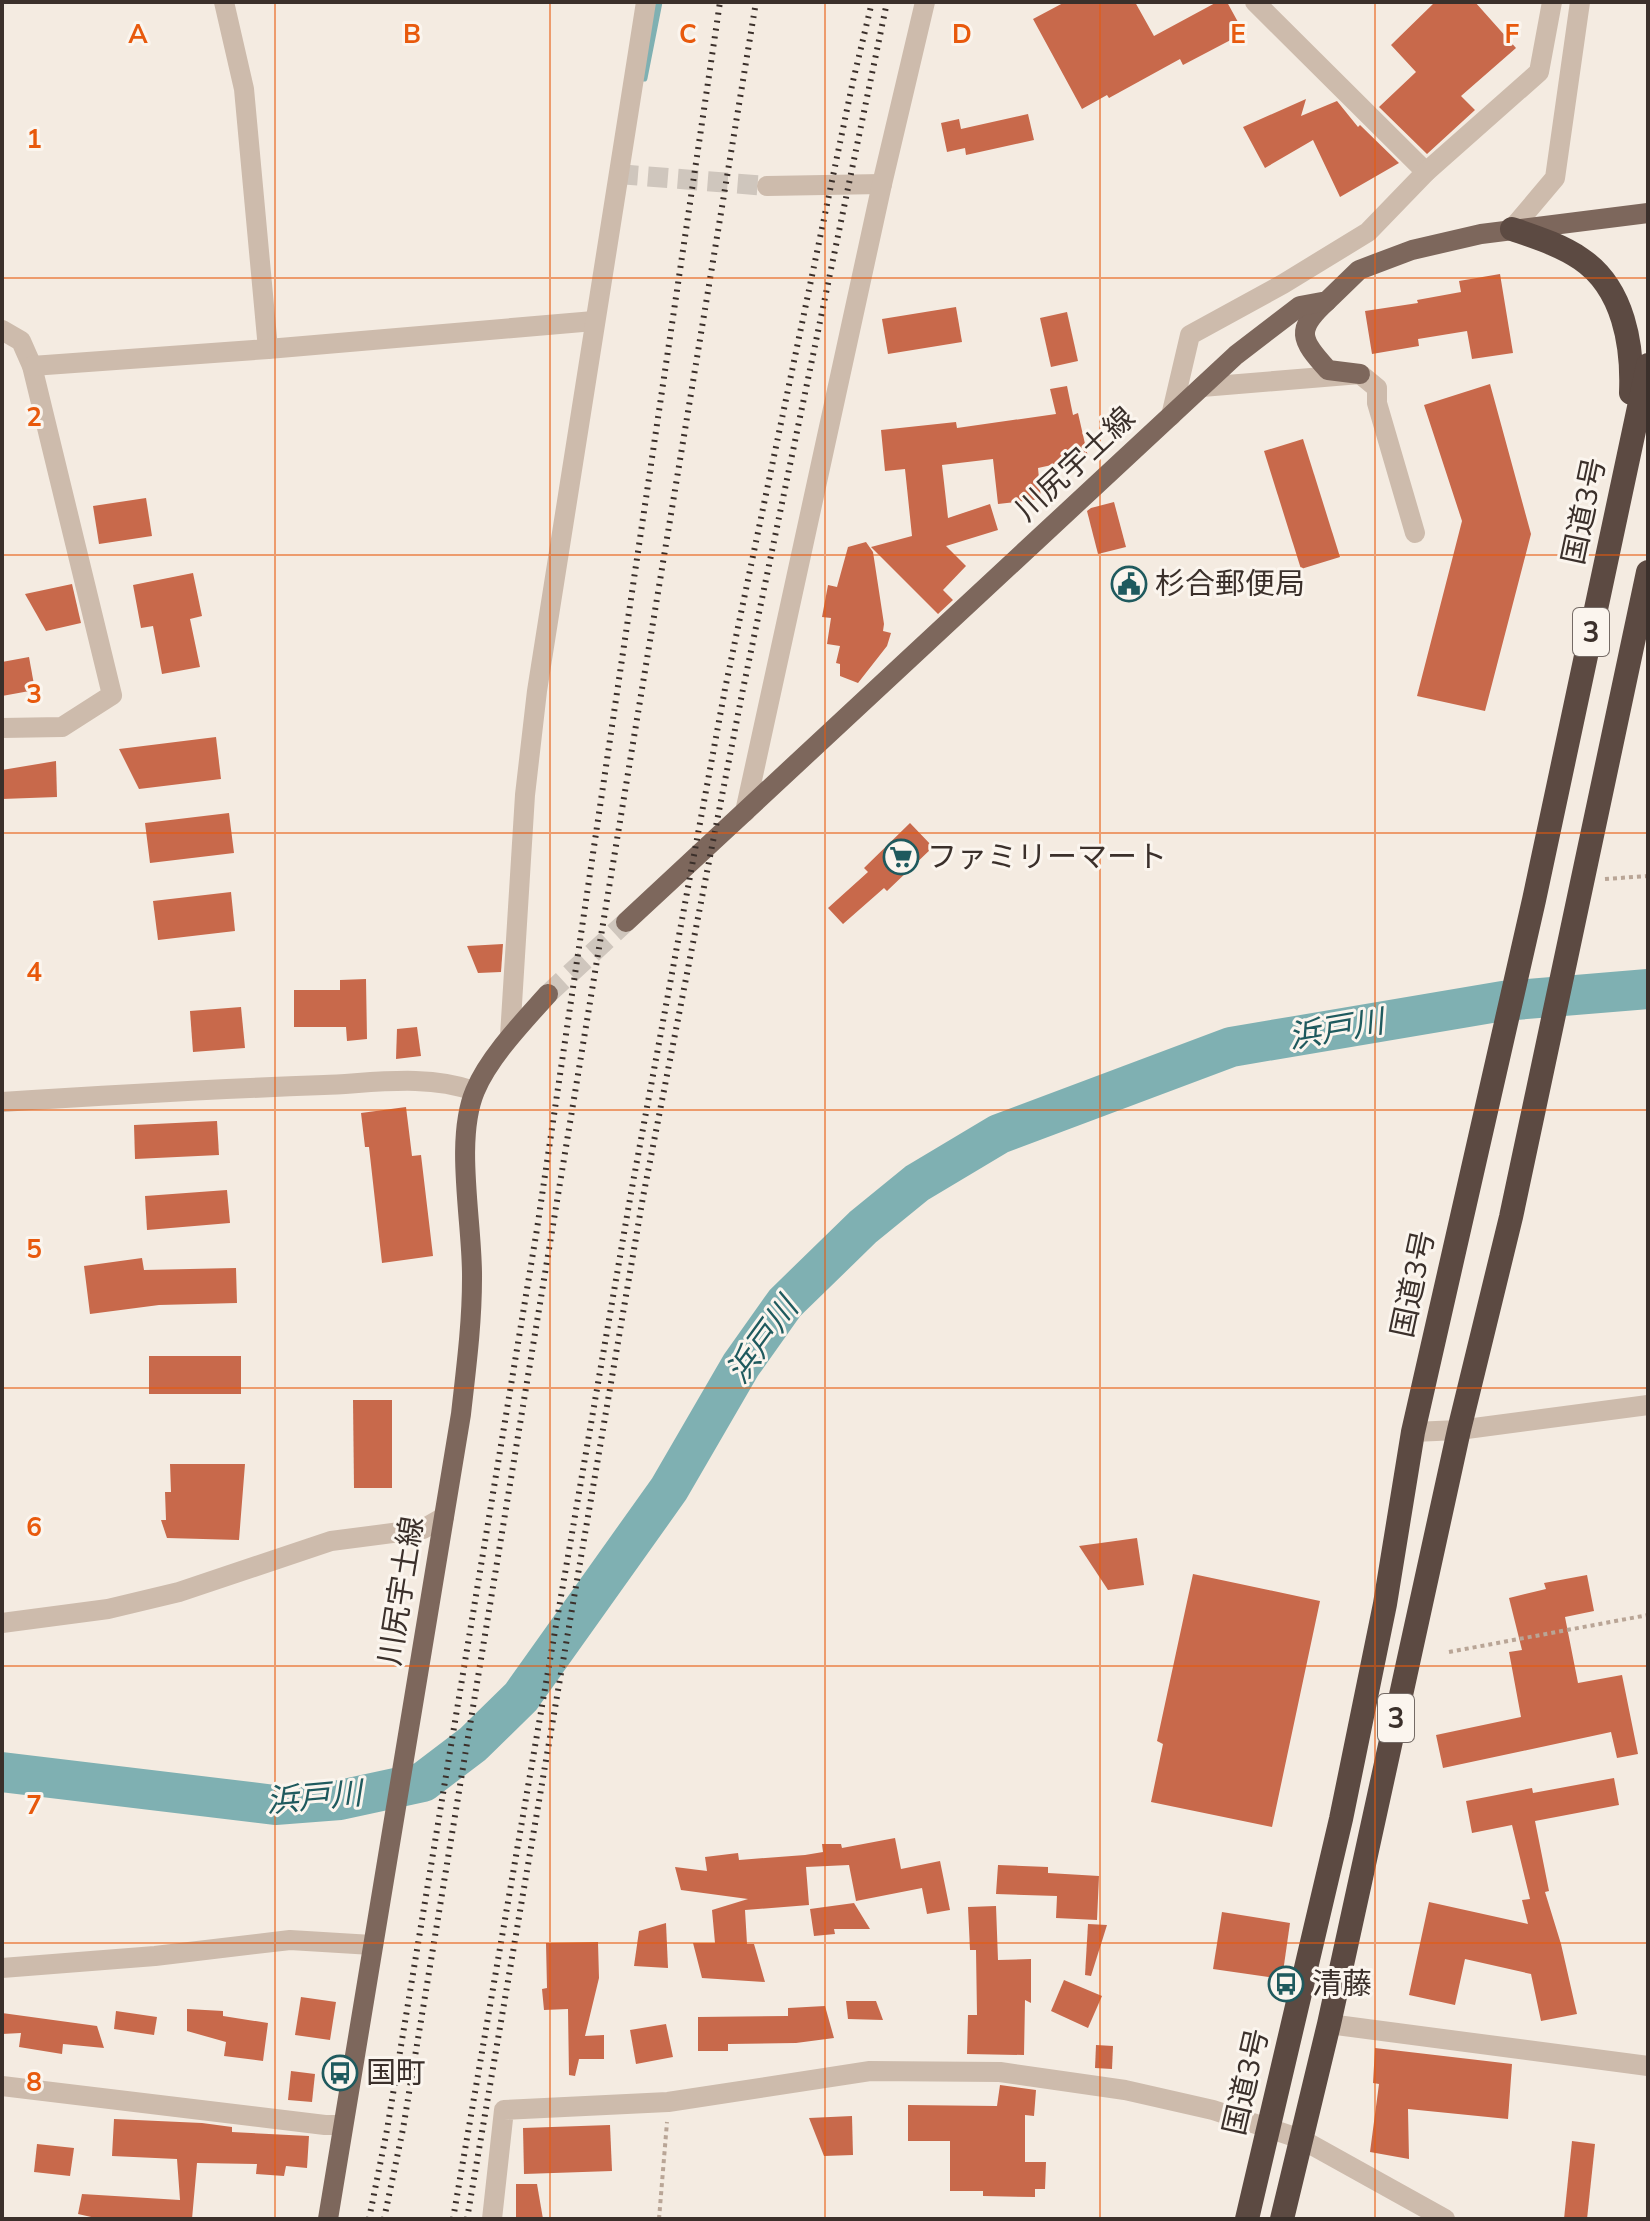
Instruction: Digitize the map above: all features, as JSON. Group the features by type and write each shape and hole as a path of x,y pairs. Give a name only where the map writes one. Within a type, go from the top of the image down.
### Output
{"highway":[{"path":"1512,229 1581,258 1599,275 1610,293 1626,324 1632,367 1630,448"},
{"name":"国道3号","path":"1247,2219 1341,1819 1385,1604 1413,1432 1534,900 1648,365"},
{"name":"3","path":"1282,2219 1329,2024 1459,1430 1511,1217 1648,572"}],"main road":[{"name":"川尻宇土線","path":"626,922 1236,355 1300,306 1327,301 1359,270 1412,250 1512,229 1648,213"},
{"path":"1327,301 1309,318 1305,328 1308,347 1328,370 1360,374"},
{"name":"川尻宇土線","path":"328,2219 441,1540 470,1332 472,1277 465,1134 474,1091 510,1036 548,994"}],"street":[{"path":"224,2 244,89 268,349"},
{"path":"510,1036 525,795 535,706 646,2"},
{"path":"745,812 882,184 925,2"},
{"path":"1255,2 1426,172"},
{"path":"1171,416 1190,335 1283,284 1368,232 1426,172 1539,72 1552,2"},
{"path":"1512,229 1555,178 1580,2"},
{"path":"767,186 882,184"},
{"path":"32,366 594,321"},
{"path":"2,330 21,341 32,366 112,695 62,727 2,728"},
{"path":"1202,387 1360,374 1377,388 1377,403 1415,533"},
{"path":"2,1102 261,1086 397,1082 439,1082 474,1091"},
{"path":"1413,1432 1459,1430 1648,1405"},
{"path":"2,1623 108,1609 179,1592 331,1541 423,1529 444,1517"},
{"path":"2,1968 155,1956 290,1940 372,1945"},
{"path":"1329,2024 1648,2066"},
{"path":"492,2219 504,2110 668,2102 870,2071 1000,2072 1125,2090 1213,2110 1301,2139 1445,2219"},
{"path":"2,2086 343,2125"}],"path":[{"path":"1581,889 1648,876"},
{"path":"1449,1652 1648,1615"},
{"path":"659,2219 668,2102"}],"building":[{"path":"1065,2 1135,2 1154,36 1217,2 1227,2 1244,33 1183,65 1180,59 1109,98 1107,95 1082,109 1033,19"},
{"path":"1435,2 1475,2 1516,48 1461,96 1475,110 1427,154 1379,107 1416,72 1391,45"},
{"path":"1306,99 1301,116 1337,101 1358,127 1360,125 1399,163 1340,197 1313,140 1265,168 1243,127"},
{"path":"1028,114 1034,140 966,155 965,148 947,152 941,123 959,119 961,129"},
{"path":"1500,274 1513,353 1472,359 1467,331 1418,339 1419,346 1372,354 1365,311 1418,303 1417,300 1461,292 1459,281"},
{"path":"956,307 962,342 888,354 882,319"},
{"path":"1067,312 1078,361 1051,367 1040,318"},
{"path":"1490,384 1531,534 1485,711 1417,696 1462,521 1424,405"},
{"path":"1067,386 1073,415 1078,413 1088,457 1038,468 1041,499 998,504 993,459 942,465 948,518 990,504 998,530 946,546 966,566 943,590 953,600 938,614 871,547 912,536 905,469 885,471 881,430 956,422 957,428 1056,414 1050,389"},
{"path":"1303,439 1340,557 1301,569 1264,451"},
{"path":"146,498 152,536 99,544 93,506"},
{"path":"1114,502 1126,547 1098,554 1087,511"},
{"path":"866,542 873,552 883,631 891,633 887,646 858,683 840,676 840,664 836,663 840,646 827,644 831,618 822,617 828,585 837,587 848,547"},
{"path":"193,573 202,616 190,619 200,667 162,674 153,626 141,628 133,585"},
{"path":"72,584 81,623 46,631 25,594"},
{"path":"29,657 35,690 2,696 2,662"},
{"path":"216,737 221,779 139,789 119,749"},
{"path":"56,761 57,797 2,799 2,770"},
{"path":"229,813 234,853 150,863 145,823"},
{"path":"910,823 933,847 887,891 884,888 843,924 828,908 868,872 864,868"},
{"path":"231,892 235,931 158,940 153,901"},
{"path":"503,944 501,972 478,973 467,946"},
{"path":"366,979 367,1039 347,1041 346,1027 294,1027 294,990 340,990 340,980"},
{"path":"241,1007 245,1048 193,1052 190,1011"},
{"path":"417,1027 421,1056 396,1059 397,1029"},
{"path":"406,1107 412,1156 421,1155 433,1256 382,1263 369,1147 365,1147 361,1113"},
{"path":"217,1121 219,1155 135,1159 134,1125"},
{"path":"227,1190 230,1223 147,1230 145,1196"},
{"path":"142,1258 144,1270 236,1268 237,1303 159,1305 90,1314 84,1266"},
{"path":"149,1356 241,1356 241,1394 149,1394"},
{"path":"353,1400 392,1400 392,1488 354,1488"},
{"path":"170,1464 245,1464 239,1540 167,1538 161,1520 166,1520 165,1492 171,1492"},
{"path":"1137,1538 1144,1585 1108,1590 1079,1546"},
{"path":"1193,1574 1320,1601 1272,1827 1151,1802 1163,1744 1157,1741"},
{"path":"1587,1575 1594,1611 1565,1617 1578,1683 1622,1675 1638,1754 1617,1758 1611,1732 1443,1768 1436,1735 1521,1717 1509,1652 1522,1650 1509,1598 1546,1589 1544,1583"},
{"path":"1614,1778 1619,1805 1535,1821 1549,1891 1545,1892 1577,2014 1541,2021 1531,1974 1465,1959 1455,2005 1409,1995 1429,1902 1528,1924 1522,1900 1530,1899 1512,1825 1472,1833 1466,1801 1532,1788 1533,1793"},
{"path":"895,1838 901,1869 940,1861 950,1910 927,1914 922,1888 856,1901 849,1865 806,1867 809,1905 745,1910 747,1944 754,1944 765,1982 702,1978 693,1943 715,1943 712,1910 748,1899 681,1890 675,1867 707,1871 705,1857 738,1853 739,1860 805,1855 823,1852 822,1844 841,1844 842,1848"},
{"path":"998,1865 1048,1867 1048,1873 1099,1876 1097,1920 1056,1918 1057,1896 996,1894"},
{"path":"854,1903 870,1929 834,1929 835,1934 814,1936 810,1909"},
{"path":"996,1906 998,1960 1031,1959 1031,2003 1025,2000 1024,2055 967,2054 968,2015 977,2015 976,1950 970,1950 968,1907"},
{"path":"1222,1912 1290,1923 1282,1979 1213,1969"},
{"path":"666,1923 668,1968 634,1966 639,1931"},
{"path":"1088,1924 1107,1925 1091,1976 1085,1975"},
{"path":"598,1942 599,1978 585,2036 604,2035 604,2059 579,2059 575,2076 569,2075 568,2009 544,2010 542,1989 547,1988 546,1943"},
{"path":"1064,1980 1102,1996 1088,2028 1051,2011"},
{"path":"301,1997 336,2002 330,2040 295,2035"},
{"path":"846,2001 876,2001 883,2020 848,2019"},
{"path":"825,2006 834,2038 796,2043 728,2044 728,2051 698,2051 698,2017 788,2016 788,2008"},
{"path":"187,2009 223,2011 223,2016 268,2023 263,2061 224,2056 226,2042 187,2031"},
{"path":"116,2011 157,2017 154,2035 114,2029"},
{"path":"2,2013 97,2026 104,2048 63,2044 62,2054 19,2047 21,2033 2,2034"},
{"path":"666,2024 673,2057 636,2064 630,2030"},
{"path":"1096,2045 1113,2046 1112,2069 1095,2068"},
{"path":"1375,2048 1512,2064 1508,2119 1408,2109 1409,2159 1370,2152 1379,2084 1373,2083"},
{"path":"291,2071 315,2074 312,2102 288,2100"},
{"path":"1000,2085 1036,2090 1034,2116 1025,2115 1025,2162 1046,2162 1045,2189 1035,2189 1035,2197 983,2196 983,2191 950,2191 950,2141 908,2141 908,2105 997,2106"},
{"path":"852,2116 853,2155 824,2156 809,2118"},
{"path":"114,2119 202,2123 232,2127 232,2132 309,2136 307,2168 286,2166 284,2176 256,2174 257,2164 197,2163 192,2219 100,2219 78,2214 82,2194 180,2200 177,2159 112,2156"},
{"path":"610,2125 612,2171 524,2174 523,2128"},
{"path":"1572,2141 1595,2144 1587,2219 1564,2219"},
{"path":"37,2144 74,2148 70,2176 34,2172"},
{"path":"516,2184 537,2184 543,2219 516,2219"}],"waterway":[{"path":"644,78 659,2"},
{"name":"浜戸川","path":"2,1772 275,1805 340,1800 423,1782 473,1744 521,1697 669,1489 741,1365 785,1303 863,1227 917,1183 999,1134 1231,1047 1503,1001 1648,989"}],"tunnel":[{"path":"618,174 767,186"},
{"path":"548,994 626,922"}],"railway":[{"path":"369,2219 387,2130 537,1229 720,2"},
{"path":"384,2219 403,2129 756,2"},
{"path":"453,2219 631,1193 725,689 872,2"},
{"path":"467,2219 643,1197 742,694 887,2"}],"place":[{"name":"杉合郵便局","path":"1129,584"},
{"name":"ファミリーマート","path":"901,857"},
{"name":"清藤","path":"1286,1984"},
{"name":"国町","path":"340,2073"}]}
